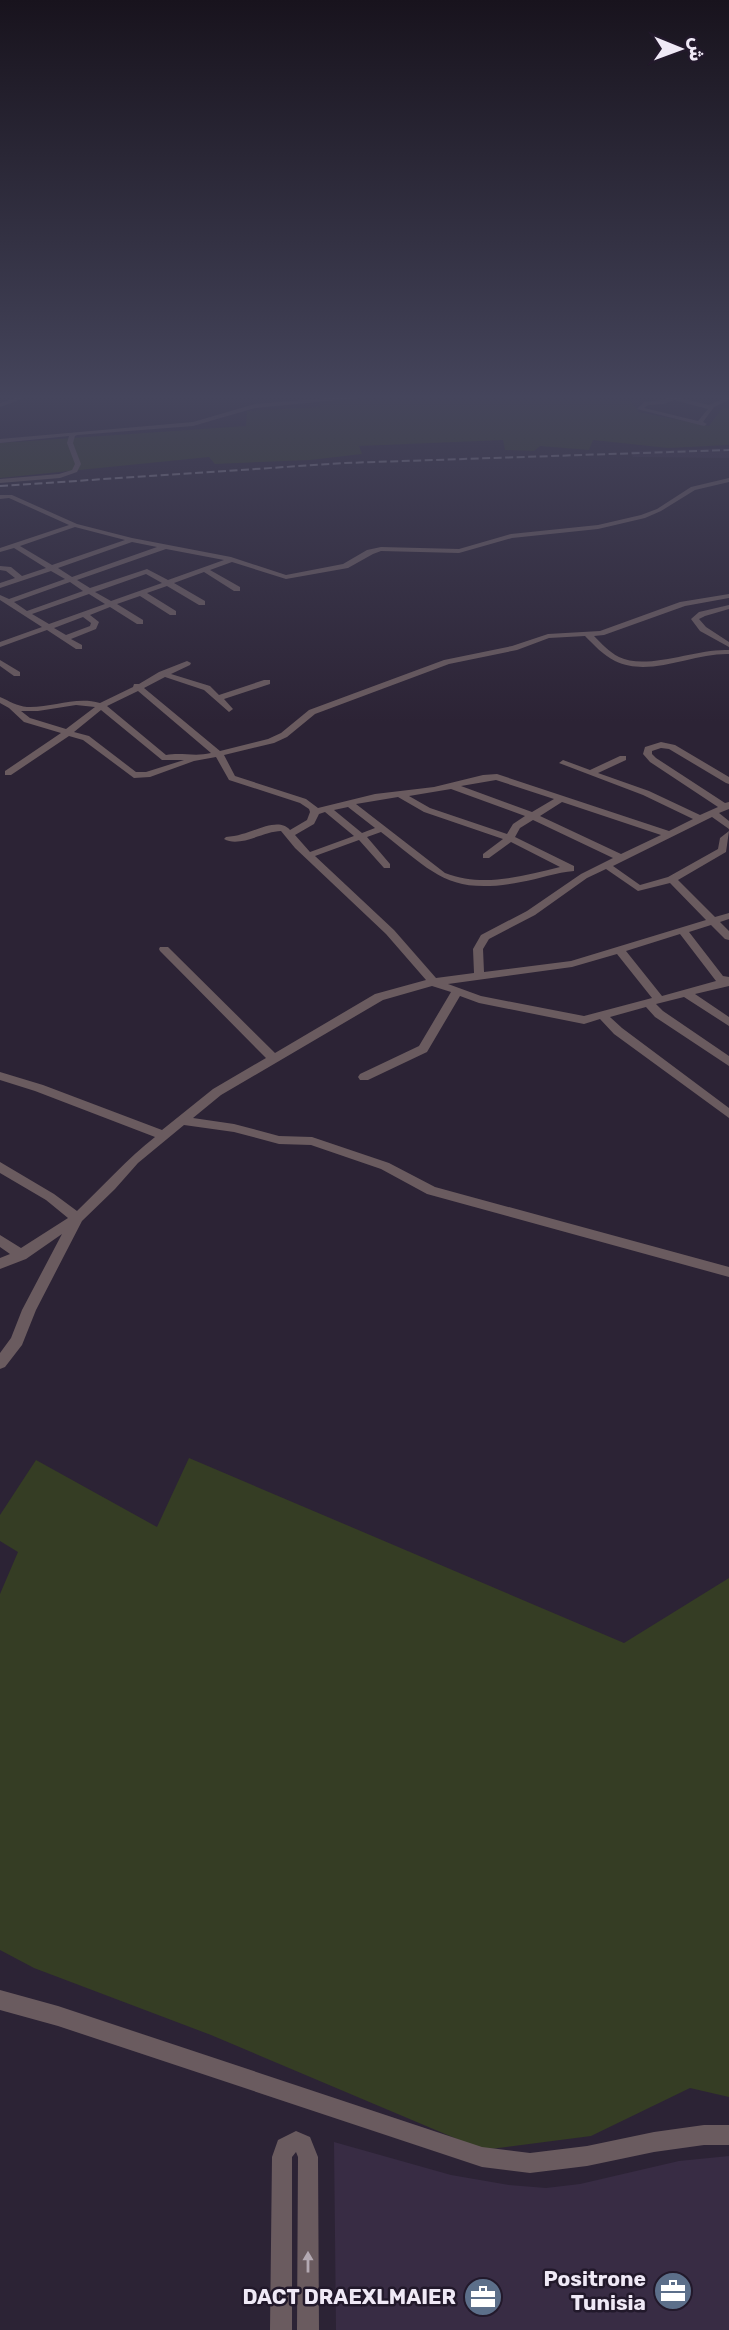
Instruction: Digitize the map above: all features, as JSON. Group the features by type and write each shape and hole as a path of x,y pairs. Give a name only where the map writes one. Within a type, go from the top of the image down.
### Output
{"street":[{"path":"30,505 75,525 132,540 231,559 286,576 345,566 381,549 458,551 511,536 567,533 635,519 667,505"},
{"path":"0,550 75,525"},
{"path":"0,586 132,540"},
{"path":"14,545 141,622"},
{"path":"4,599 70,580 166,546"},
{"path":"0,645 231,559"},
{"path":"129,560 202,603"},
{"path":"0,568 8,569 20,578"},
{"path":"205,570 237,589"},
{"path":"27,613 147,571"},
{"path":"141,593 173,613"},
{"path":"0,700 27,720 67,730 86,738 138,776 271,741 284,735 312,712 372,692 428,668 514,648 548,636 587,634 622,627 696,600 729,596"},
{"path":"4,599 79,647"},
{"path":"729,607 702,614 695,619 703,629 729,645"},
{"path":"66,638 93,627 94,621 84,614"},
{"path":"587,634 605,650 627,663 655,662 708,650 729,652"},
{"path":"0,662 17,674"},
{"path":"8,773 57,741 67,730 101,706 187,663"},
{"path":"162,674 207,688 229,709"},
{"path":"219,698 267,682"},
{"path":"137,686 219,755 232,778 308,803 314,812"},
{"path":"10,708 45,709 77,701 92,701 165,758 171,756 194,760"},
{"path":"727,806 653,760 648,749 661,745 672,747 729,781"},
{"path":"590,773 623,758"},
{"path":"563,763 646,793 700,819"},
{"path":"314,812 351,805 374,797 497,777 666,834"},
{"path":"453,786 535,817 619,858"},
{"path":"399,794 427,810 510,838 584,876"},
{"path":"486,856 510,838 516,826 562,799"},
{"path":"351,805 442,875 462,883 525,878 570,869"},
{"path":"479,976 478,949 481,940 531,913 584,876 727,806"},
{"path":"327,810 361,837 387,866"},
{"path":"290,834 311,822 314,812"},
{"path":"713,813 729,826"},
{"path":"229,839 245,839 275,827 284,828 295,843 390,932 433,982 508,1006 564,1015 574,1020 604,1017 728,981"},
{"path":"309,855 381,829"},
{"path":"606,865 638,888 672,879 723,850 724,838 729,834"},
{"path":"672,879 729,937"},
{"path":"0,1264 21,1255 76,1218 163,1135 217,1092 379,997 433,982 535,971 620,950 729,916"},
{"path":"682,930 719,978 728,981"},
{"path":"164,949 274,1059"},
{"path":"620,950 659,1014 729,1062"},
{"path":"364,1076 423,1049 457,991"},
{"path":"686,993 729,1021"},
{"path":"604,1017 618,1031 729,1114"},
{"path":"0,1076 163,1135"},
{"path":"183,1121 234,1128 279,1140 312,1141 384,1166 431,1191 729,1272"},
{"path":"0,1167 50,1197 76,1218"},
{"path":"0,1363 17,1341 29,1310 76,1218"},
{"path":"0,1241 21,1255"},
{"path":"0,2000 58,2016 482,2157 530,2163 587,2156 654,2141 729,2135"},
{"path":"281,2330 282,2157 285,2147 296,2141 303,2144 308,2157 308,2330"}],"shaded area":[{"path":"334,2142 451,2175 546,2188 580,2184 679,2161 729,2156 729,2330 336,2330"}],"green space":[{"path":"189,1458 624,1643 729,1578 729,2097 690,2088 591,2136 483,2150 211,2035 34,1968 0,1950 0,1594 18,1552 0,1541 0,1515 36,1460 157,1527"}],"place":[{"name":"Positrone Tunisia","path":"673,2291"},
{"name":"DACT DRAEXLMAIER","path":"483,2297"}]}
